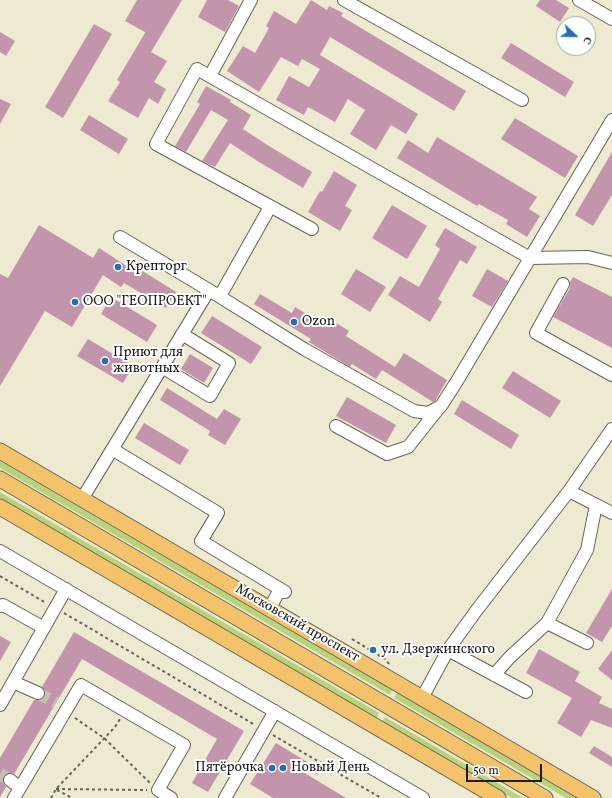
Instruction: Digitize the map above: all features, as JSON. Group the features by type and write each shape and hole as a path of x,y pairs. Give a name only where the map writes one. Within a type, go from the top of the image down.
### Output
{"main road":[{"name":"Московский проспект","path":"0,451 593,798"},
{"name":"Московский проспект","path":"0,479 545,798"},
{"path":"0,507 498,798"}],"street":[{"path":"210,76 251,0"},
{"path":"344,0 522,100"},
{"path":"579,0 612,19"},
{"path":"312,229 156,144 197,69 530,258 588,257 612,263"},
{"path":"336,426 387,454 408,447 441,406 462,374 612,120"},
{"path":"220,296 270,207"},
{"path":"120,237 220,296 304,349 414,411 428,413 441,406"},
{"path":"563,284 536,333 612,374"},
{"path":"82,499 209,290"},
{"path":"162,367 210,396 229,363 182,334"},
{"path":"422,698 448,650 476,611 569,491 612,429"},
{"path":"112,449 218,513 201,541 283,591 270,608"},
{"path":"569,491 612,513"},
{"path":"494,675 510,657 547,623 587,550 596,505"},
{"path":"0,551 423,798"},
{"path":"0,705 8,683 44,628 66,590"},
{"path":"0,606 3,605 44,628"},
{"path":"547,623 587,643"},
{"path":"448,650 526,692"},
{"path":"8,683 38,693"},
{"path":"17,793 60,707 81,685 184,744 158,790 171,798"},
{"path":"225,798 275,711"},
{"path":"10,780 17,793"}],"path":[{"path":"0,576 381,798"},
{"path":"60,707 104,738 158,790"},
{"path":"51,798 56,789 115,727 126,710"},
{"path":"56,789 158,790"},
{"path":"56,789 72,798"}],"green space":[{"path":"0,461 392,690 390,695 0,468"},
{"path":"0,492 379,713 376,719 0,499"},
{"path":"397,693 576,798 566,798 394,698"},
{"path":"385,717 523,798 512,798 382,722"}],"building":[{"path":"137,0 182,0 151,52 167,61 154,82 166,89 158,104 149,98 138,118 108,101 120,82 117,80 145,33 125,21"},
{"path":"207,0 228,0 239,6 225,32 198,17"},
{"path":"311,0 327,10 329,6 343,13 341,16 466,91 454,111 330,37 320,55 418,114 406,134 391,125 376,150 350,134 365,110 348,99 335,122 308,107 304,115 276,100 289,76 309,87 320,69 302,59 298,66 281,57 259,92 227,71 243,46 255,53 269,28 266,26 274,11 296,24"},
{"path":"540,0 556,0 569,8 564,16 556,16 556,19 536,6"},
{"path":"94,24 112,34 63,118 45,107"},
{"path":"0,32 15,41 6,56 0,52"},
{"path":"511,43 574,82 565,97 501,58"},
{"path":"206,86 231,100 230,102 251,115 243,129 312,172 303,188 230,143 215,167 202,161 228,120 211,110 186,152 175,146 200,104 197,102"},
{"path":"0,99 11,104 0,124"},
{"path":"89,115 128,139 119,154 80,130"},
{"path":"515,118 578,156 565,178 501,139"},
{"path":"437,137 537,197 529,209 540,216 527,237 506,224 508,220 479,204 477,206 397,158 408,140 428,153"},
{"path":"612,152 612,195 593,226 575,215"},
{"path":"334,171 357,185 345,206 352,210 340,231 308,212"},
{"path":"392,205 427,226 407,259 372,238"},
{"path":"39,225 93,258 99,248 139,274 141,270 176,292 166,308 124,283 121,287 103,275 72,327 45,311 0,386 0,274 8,278"},
{"path":"445,228 477,247 467,264 460,260 438,299 442,302 430,322 388,295 400,276 419,287 440,249 435,245"},
{"path":"356,269 386,287 370,312 341,294"},
{"path":"487,269 508,281 492,307 472,296"},
{"path":"573,277 612,297 612,348 553,317 570,288 570,282"},
{"path":"260,294 292,313 295,307 321,323 325,316 349,331 346,336 395,367 404,353 447,380 433,402 382,370 376,379 352,364 350,367 309,342 311,339 254,304"},
{"path":"111,297 157,325 147,342 101,314"},
{"path":"212,316 262,347 251,364 201,333"},
{"name":"Приют для животных","path":"88,339 133,366 123,383 77,356"},
{"path":"190,354 213,368 204,383 181,369"},
{"path":"513,371 561,401 550,418 502,388"},
{"path":"167,388 217,419 224,409 241,419 225,445 208,435 210,431 160,400"},
{"path":"347,397 396,425 386,443 336,416"},
{"path":"462,400 519,435 511,449 454,414"},
{"path":"144,423 189,450 180,465 135,438"},
{"path":"612,589 612,626 602,642 586,633"},
{"path":"74,632 244,731 208,792 192,783 217,739 82,659 14,774 8,773 4,776 3,782 6,787 0,797 0,758 34,700 43,699 45,696 45,692 42,687"},
{"path":"0,636 11,642 0,661"},
{"path":"539,649 580,672 575,681 602,697 599,703 612,709 612,728 591,720 581,737 557,723 572,698 526,673"},
{"path":"612,650 612,680 598,669"},
{"name":"Новый День","path":"276,743 309,763 303,772 346,798 273,798 250,784"},
{"path":"594,746 612,757 612,767 589,753"}],"tunnel":[{"path":"38,693 56,703"},
{"path":"0,774 10,780"}],"place":[{"name":"Крепторг","path":"118,267"},
{"name":"ООО \"ГЕОПРОЕКТ\"","path":"75,302"},
{"name":"Ozon","path":"294,322"},
{"name":"Приют для животных","path":"105,361"},
{"name":"ул. Дзержинского","path":"373,650"},
{"name":"Пятёрочка","path":"272,768"},
{"name":"Новый День","path":"283,768"}]}
